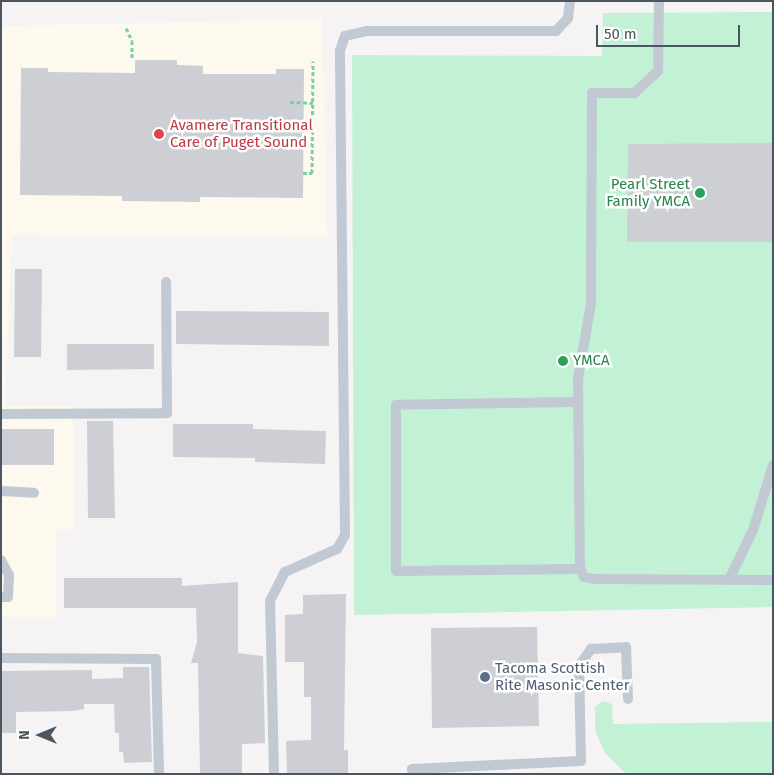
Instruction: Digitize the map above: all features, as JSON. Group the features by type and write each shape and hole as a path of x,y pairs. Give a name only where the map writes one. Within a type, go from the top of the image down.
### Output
{"lane":[{"path":"274,774 270,601 285,572 336,549 346,535 340,51 345,36 367,31 556,31 568,18 570,1"},
{"path":"659,1 658,71 634,93 592,93 591,303 578,379 580,569 584,577 594,579 773,580"},
{"path":"1,414 167,413 166,282"},
{"path":"578,402 396,405 396,571 580,569"},
{"path":"730,580 754,530 773,465"},
{"path":"1,491 34,493"},
{"path":"1,560 9,575 8,597 1,597"},
{"path":"412,774 412,769 581,761 580,666 591,649 626,647 628,699"},
{"path":"1,658 156,659 159,774"}],"path":[{"path":"126,28 132,41 132,59"},
{"path":"303,173 312,173 313,61"},
{"path":"290,102 313,103"}],"shaded area":[{"path":"322,19 327,237 12,235 5,406 73,406 73,531 56,531 56,617 1,617 1,26"}],"green space":[{"name":"YMCA","path":"773,12 773,607 354,615 352,55 602,56 603,13"},
{"path":"602,701 612,704 613,724 773,722 773,774 626,774 605,753 595,730 595,707"}],"building":[{"name":"Avamere Transitional Care of Puget Sound","path":"135,60 177,60 177,65 203,66 203,74 276,74 276,69 304,69 303,198 200,197 200,202 122,201 122,196 20,195 21,68 48,68 48,72 135,73"},
{"name":"Pearl Street Family YMCA","path":"773,143 773,242 627,242 628,144"},
{"path":"15,269 42,269 41,357 14,357"},
{"path":"176,311 329,312 329,346 176,344"},
{"path":"67,344 154,344 154,369 67,370"},
{"path":"87,421 113,421 115,518 88,518"},
{"path":"173,424 253,424 253,429 326,431 325,464 255,462 255,458 173,457"},
{"path":"1,429 54,429 54,465 1,465"},
{"path":"64,578 182,578 182,586 238,582 238,653 263,656 265,743 242,744 242,774 200,774 198,663 191,663 197,642 196,608 64,608"},
{"path":"346,594 344,750 348,750 348,774 287,773 286,741 311,740 311,697 304,697 304,662 285,662 285,615 303,614 303,595"},
{"name":"Tacoma Scottish Rite Masonic Center","path":"537,627 539,726 432,728 431,628"},
{"path":"123,667 149,667 152,762 124,763 123,752 119,752 119,733 115,733 114,704 84,704 84,709 73,711 16,712 16,733 1,733 1,671 92,670 92,679 123,678"}],"place":[{"name":"Avamere Transitional Care of Puget Sound","path":"159,134"},
{"name":"Pearl Street Family YMCA","path":"700,193"},
{"name":"YMCA","path":"563,361"},
{"name":"Tacoma Scottish Rite Masonic Center","path":"485,677"}]}
